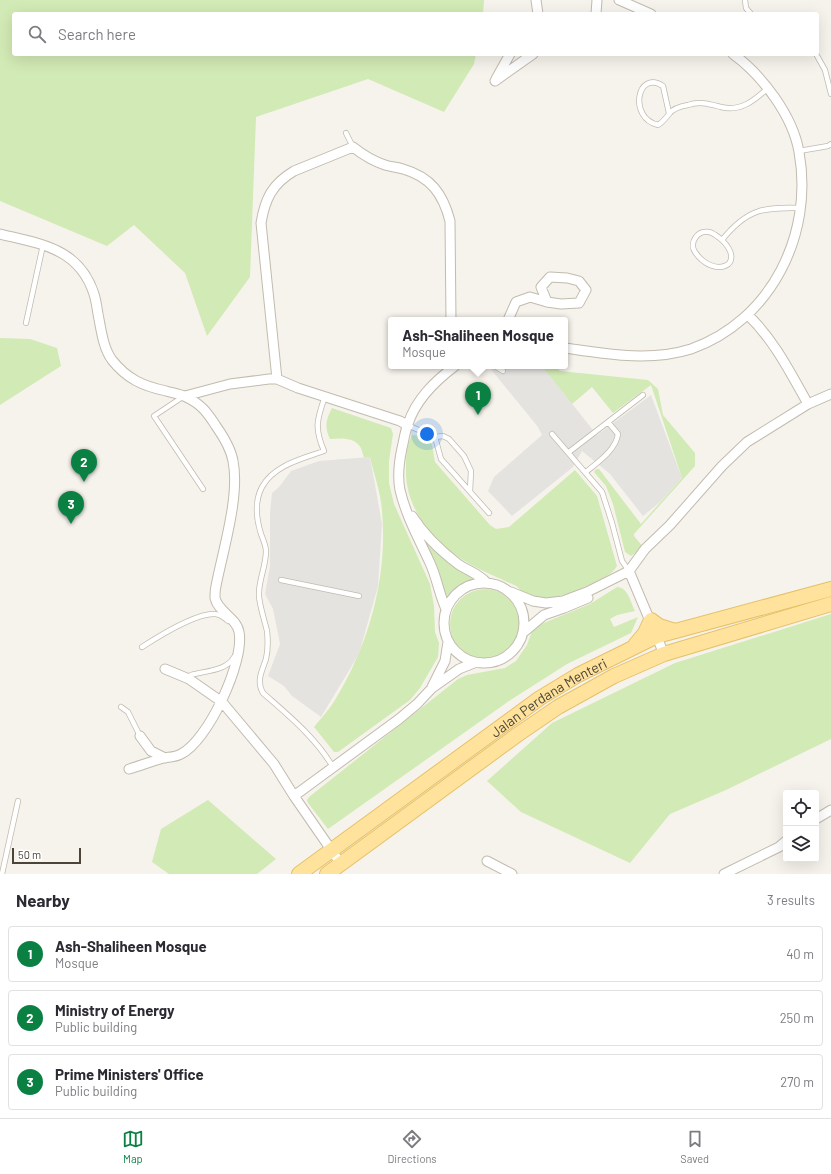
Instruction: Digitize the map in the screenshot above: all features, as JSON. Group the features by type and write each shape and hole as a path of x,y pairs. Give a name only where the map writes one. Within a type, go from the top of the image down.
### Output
{"main road":[{"name":"Jalan Perdana Menteri","path":"299,874 540,698 578,675 657,636 831,588"},
{"name":"Jalan Perdana Menteri","path":"327,874 558,707 614,676 664,654 831,604"},
{"path":"631,649 645,633 651,620 659,626 676,631"},
{"path":"331,850 345,850 421,796 440,792"}],"street":[{"path":"596,12 597,0"},
{"path":"619,0 646,12"},
{"path":"531,12 536,1"},
{"path":"536,1 538,12"},
{"path":"509,56 495,80 531,56"},
{"path":"568,348 649,356 669,355 691,349 712,340 733,327 748,315 771,288 779,275 789,254 798,225 801,208 802,182 799,151 780,104 759,77 735,56"},
{"path":"277,379 262,223 266,200 272,189 294,171 353,147 372,160 386,166 413,173 422,178 432,185 446,205 450,221 451,317"},
{"path":"0,234 43,244 59,250 75,262 87,278 94,294 105,345 111,359 123,372 135,381 149,387 185,396 199,404 209,414 222,435 233,460 235,487 232,511 216,586 215,599 220,608 232,618 239,630 241,642 239,653 222,702 192,746 181,755 165,758 129,769"},
{"path":"509,317 516,302 530,296 547,302 561,304 579,303 586,290 579,281 567,278 550,277 541,287 547,302"},
{"path":"748,315 761,328 782,358 808,404"},
{"path":"446,609 437,578 411,524 404,504 400,488 398,465 411,414 425,393 440,377 451,369"},
{"path":"185,396 230,384 277,379 400,421 407,425"},
{"path":"511,592 520,603 525,616 525,631 520,643 512,654 501,661 488,664 474,663 455,651 448,642 444,631 444,620 446,609 453,598 462,589 474,584 487,583 500,586 533,601 546,603 563,601 615,579 629,571 645,549 670,525 722,466 747,442 808,404 831,394"},
{"path":"404,504 417,524 431,540 460,565 480,576 487,583"},
{"path":"629,571 651,620 664,654"},
{"path":"525,631 544,615 591,596 615,579"},
{"path":"432,688 445,661 448,642"},
{"path":"294,796 399,719 417,704 432,688 459,669 474,663"},
{"path":"165,669 189,679 222,702 274,764 341,864"},
{"path":"140,736 151,751 165,758"},
{"path":"819,818 831,810"},
{"path":"724,874 779,847 783,844"},
{"path":"487,861 512,874"}],"lane":[{"path":"746,0 746,8 749,12"},
{"path":"817,56 825,70 831,94"},
{"path":"669,113 663,86 653,82 646,84 639,98 641,113 651,124 658,125 664,121 669,113 677,108 701,102 722,108 743,107 754,101 768,88"},
{"path":"346,133 353,147"},
{"path":"799,151 828,146 831,144"},
{"path":"722,240 731,229 757,211 772,208 801,208"},
{"path":"708,232 722,240 728,246 731,253 731,259 728,265 723,268 716,268 710,265 699,256 692,245 695,238 701,233 708,232"},
{"path":"26,323 43,244"},
{"path":"569,452 643,395"},
{"path":"185,396 154,416 203,489"},
{"path":"325,396 318,418 317,430 324,451 282,467 263,485 258,498 256,509 258,526 266,549 265,564 258,594 267,632 266,657 260,677 259,687 262,693 308,734 333,767"},
{"path":"586,472 617,442 618,434 608,422"},
{"path":"407,425 435,437 443,436 449,439 464,456 471,471 470,491"},
{"path":"552,434 602,492 622,562 629,571"},
{"path":"435,437 441,458 489,513"},
{"path":"281,580 359,596"},
{"path":"142,647 159,635 196,617 206,614 217,614 227,620 234,627 237,634 238,648 233,659 222,667 191,675 189,679"},
{"path":"121,707 128,712 140,736"},
{"path":"2,874 18,800"}],"green space":[{"path":"0,0 484,0 483,12 12,12 12,56 476,56 474,64 444,112 368,79 256,117 250,277 207,336 185,273 134,225 107,246 0,201"},
{"path":"0,338 30,339 57,348 61,366 0,405"},
{"path":"538,369 558,369 560,371 648,380 658,389 663,415 695,453 695,466 634,534 643,547 631,556 625,552 613,504 606,486 594,472 596,469 599,469 641,524 682,478 651,385 613,413 592,387 571,405"},
{"path":"332,408 391,428 393,434 389,461 389,483 394,504 430,584 434,606 435,632 439,643 438,657 420,688 410,700 338,752 334,752 314,727 333,704 358,656 374,609 379,585 383,536 380,498 370,457 364,458 361,448 358,444 351,440 330,439 326,423"},
{"path":"412,435 421,436 429,441 432,445 435,462 490,525 496,529 509,527 575,470 597,496 617,566 606,576 582,588 556,597 541,598 525,593 518,587 481,570 457,556 425,525 411,499 407,485 406,461 407,448"},
{"path":"423,539 451,563 475,578 458,586 445,598 441,579"},
{"path":"617,587 626,592 635,611 617,615 610,619 614,627 638,617 631,633 567,664 509,701 328,829 308,803 307,800 309,797 458,679 467,675 505,668 516,661 527,645 532,631 539,625 590,604"},
{"path":"485,589 498,592 510,599 517,611 520,624 517,637 510,649 498,656 485,659 472,656 460,649 453,637 450,624 453,611 460,599 472,592"},
{"path":"831,614 831,739 726,790 670,814 630,863 521,812 487,781 552,723 675,663"},
{"path":"208,800 276,859 257,874 169,874 152,862 161,829"}],"shaded area":[{"path":"491,369 544,369 597,435 651,395 682,478 660,502 643,516 610,474 582,451 573,467 512,516 488,491 494,477 542,435 538,427"},
{"path":"370,457 382,524 378,586 359,654 321,717 292,696 284,686 268,676 280,644 273,609 265,594 270,566 270,513 272,493 279,487 291,471 319,461"}],"place":[{"name":"Ash-Shaliheen Mosque","path":"478,415"},
{"name":"Ministry of Energy","path":"84,482"},
{"name":"Prime Ministers' Office","path":"71,524"}]}
